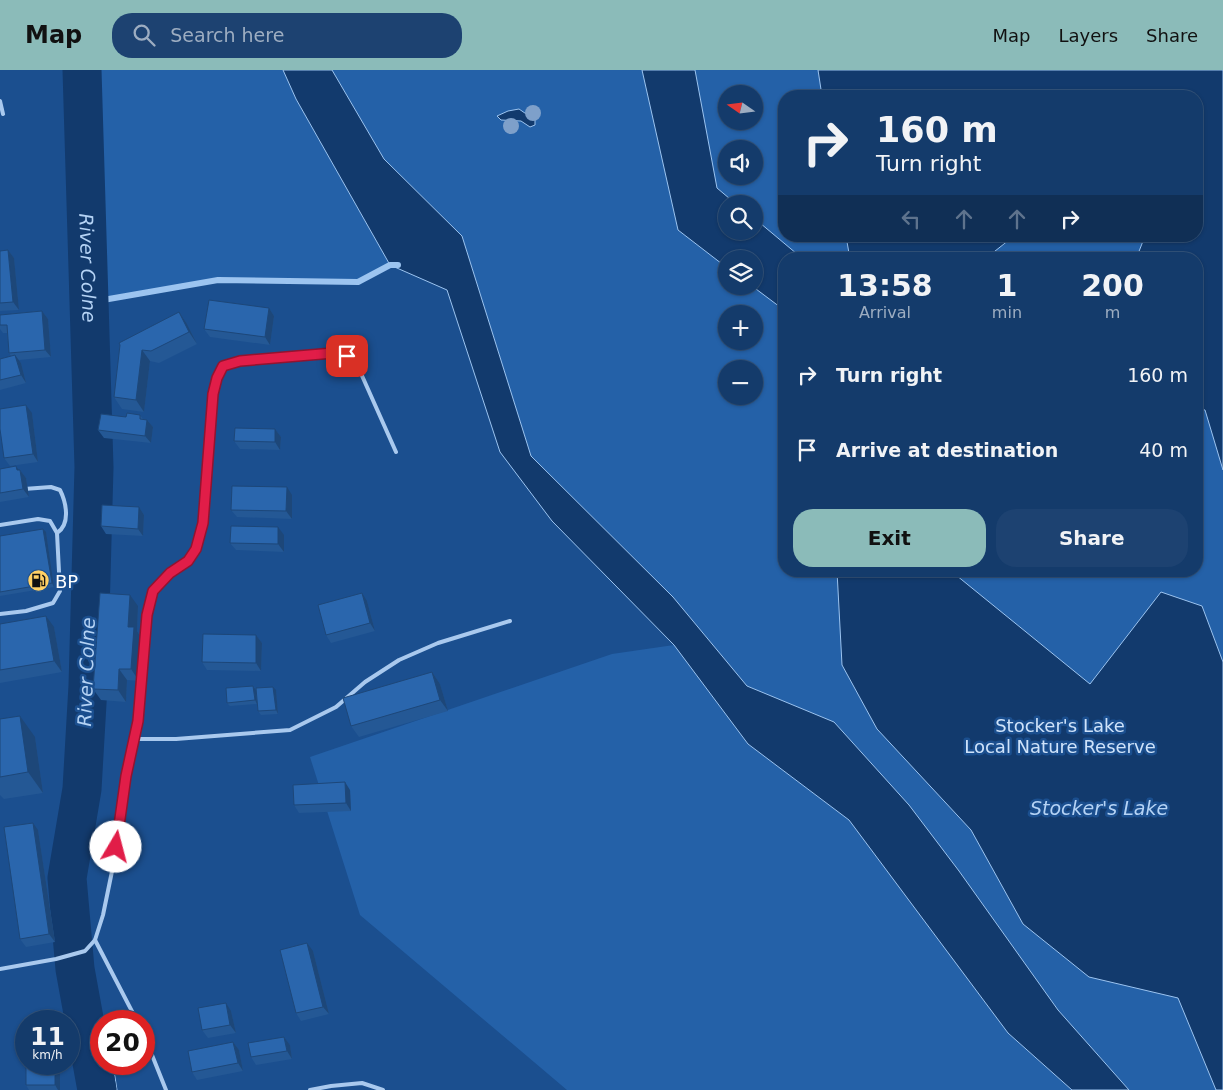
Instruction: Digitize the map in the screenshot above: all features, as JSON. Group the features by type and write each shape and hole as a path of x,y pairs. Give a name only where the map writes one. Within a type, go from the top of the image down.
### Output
{"lane":[{"path":"0,101 3,114"},
{"path":"0,970 85,951 95,940 103,915 116,847 126,776 138,721 147,615 153,591 170,573 188,561 196,549 203,523 213,394 217,378 223,366 240,361 333,353 347,356 355,360 396,452"},
{"path":"18,490 50,487 60,490 65,501 65,522 57,533"},
{"path":"0,525 38,519 50,521 57,533 60,591 53,603 26,611 0,614"},
{"path":"135,739 176,739 290,730 336,707 365,682 399,660 438,643 510,621"},
{"path":"95,940 131,1010"},
{"path":"155,1062 166,1090"},
{"path":"310,1090 362,1083 383,1090"}],"green space":[{"path":"86,70 283,70 296,99 390,265 358,282 218,280 103,300 89,293"},
{"name":"Stocker's Lake Local Nature Reserve","path":"332,70 1223,70 1223,1090 1129,1090 1058,1010 959,871 909,805 834,722 747,686 673,597 531,456 462,236 384,159"},
{"path":"674,645 748,744 849,820 1008,1033 1072,1090 567,1090 360,915 310,757 612,654"}],"water":[{"path":"283,70 332,70 384,159 462,236 531,456 673,597 747,686 834,722 909,805 959,871 1058,1010 1129,1090 1072,1090 1008,1033 849,820 748,744 674,645 552,521 500,452 447,290 390,265 296,99"},
{"path":"642,70 695,70 717,188 725,195 718,195 718,240 763,240 763,226 778,238 778,242 783,242 795,252 778,252 778,306 763,294 763,250 718,250 718,261 678,230"},
{"path":"818,70 1223,70 1223,470 1205,410 1203,410 1203,252 1139,252 1143,242 1203,242 1203,90 821,90"},
{"path":"519,109 535,120 535,125 530,127 521,121 501,120 497,116 508,111"},
{"path":"847,242 1006,242 994,252 849,252"},
{"name":"Stocker's Lake","path":"837,577 958,577 1090,684 1161,592 1202,606 1223,662 1223,1090 1216,1090 1178,998 1089,977 1023,924 971,830 877,729 842,665"},
{"path":"80,1019 90,1023 90,1075 115,1075 117,1090 89,1090 80,1036"}],"building":[{"path":"8,250 13,302 0,303 0,251"},
{"path":"209,300 269,308 265,337 204,329"},
{"path":"42,311 45,350 9,353 7,325 0,325 0,315"},
{"path":"179,312 189,332 151,351 142,350 136,400 114,397 119,343"},
{"path":"15,355 21,375 0,380 0,359"},
{"path":"26,405 33,454 4,458 0,429 0,409"},
{"path":"127,413 140,415 140,419 147,420 145,436 98,430 101,414 126,417"},
{"path":"235,428 275,429 275,442 234,441"},
{"path":"16,466 17,470 20,470 23,489 0,493 0,469"},
{"path":"232,486 287,487 286,511 231,510"},
{"path":"102,505 139,507 138,529 101,526"},
{"path":"231,526 278,527 278,544 230,543"},
{"path":"43,529 52,583 0,592 0,536"},
{"path":"100,593 130,595 128,627 134,627 131,669 119,669 118,690 93,689"},
{"path":"362,593 370,623 326,635 318,605"},
{"path":"46,616 54,661 0,670 0,624"},
{"path":"203,634 256,635 256,663 202,662"},
{"path":"432,672 440,700 351,726 343,698"},
{"path":"253,686 255,700 227,703 226,688"},
{"path":"273,687 276,710 258,711 256,688"},
{"path":"20,716 28,772 0,777 0,719"},
{"path":"345,782 346,803 294,805 293,785"},
{"path":"33,823 49,934 20,939 4,827"},
{"path":"307,943 323,1007 296,1013 280,950"},
{"path":"226,1003 230,1025 202,1030 198,1008"},
{"path":"284,1037 287,1051 251,1057 248,1043"},
{"path":"233,1042 238,1063 192,1072 188,1051"},
{"path":"26,1075 55,1075 55,1085 26,1085"}],"waterway":[{"name":"River Colne","path":"82,70 94,467 88,686 82,789 67,878 75,969 97,1090"},
{"path":"89,293 103,300 218,280 358,282 390,265 398,265"}],"place":[{"name":"BP","path":"39,581"}],"route":[{"path":"116,847 126,776 138,721 147,615 153,591 170,573 188,561 196,549 203,523 213,394 217,378 223,366 240,361 333,353 347,356"}]}
